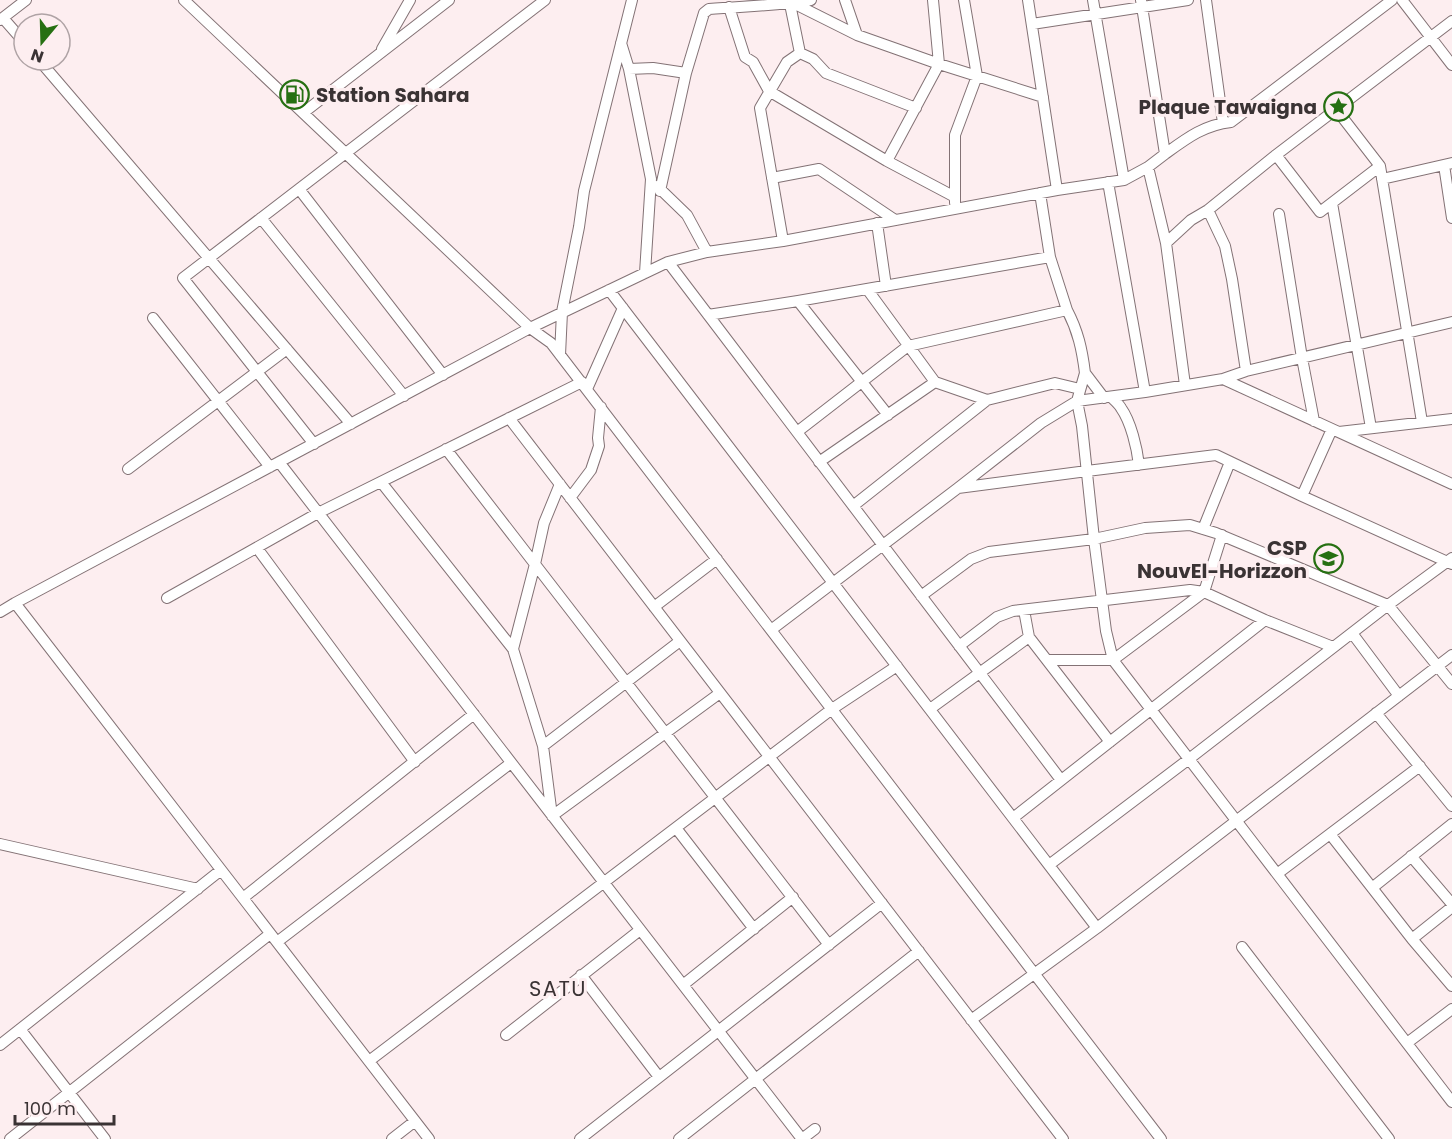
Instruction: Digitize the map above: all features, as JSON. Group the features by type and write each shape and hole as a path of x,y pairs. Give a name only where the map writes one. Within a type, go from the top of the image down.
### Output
{"street":[{"path":"12,30 1,19 26,0"},
{"path":"184,0 530,328 551,343 1161,1139"},
{"path":"380,54 410,0"},
{"path":"303,113 449,0"},
{"path":"314,444 183,278 545,0"},
{"path":"560,355 562,312 586,179 632,0"},
{"path":"660,191 686,73 705,13 709,9 811,0"},
{"path":"845,0 856,35"},
{"path":"887,161 939,64 933,0"},
{"path":"955,209 955,135 976,76 964,0"},
{"path":"1028,0 1057,190"},
{"path":"1093,0 1124,180"},
{"path":"1032,24 1142,4 1188,0"},
{"path":"1206,0 1223,123"},
{"path":"0,612 530,328 668,262 707,252 783,241 1040,193 1124,180 1149,167 1199,131 1231,122 1392,0"},
{"path":"1401,0 1452,65"},
{"path":"792,3 856,35 1043,97"},
{"path":"792,3 800,53"},
{"path":"1142,4 1165,154"},
{"path":"729,7 745,57 753,62 769,91 887,161 955,197"},
{"path":"1166,243 1191,220 1208,210 1276,155 1452,21"},
{"path":"621,43 629,69 651,179 645,273"},
{"path":"783,241 760,108 788,62 800,53"},
{"path":"800,53 813,59 826,73 916,108"},
{"path":"629,69 653,68 686,73"},
{"path":"49,72 351,424"},
{"path":"1336,109 1380,166 1422,422"},
{"path":"1276,155 1320,212 1380,166"},
{"path":"1382,179 1448,164 1452,218"},
{"path":"1149,167 1166,243 1185,385"},
{"path":"772,178 819,169 895,220"},
{"path":"651,179 660,191 687,215 707,252"},
{"path":"1108,182 1145,392"},
{"path":"300,189 443,375"},
{"path":"1040,193 1050,257 1082,348 1085,373 1077,401 1106,631 1113,660 1452,1102"},
{"path":"1332,203 1371,428"},
{"path":"1208,210 1225,246 1246,371"},
{"path":"1279,213 1314,421"},
{"path":"261,218 404,396"},
{"path":"877,223 886,286"},
{"path":"708,315 1050,257"},
{"path":"668,262 1061,780"},
{"path":"867,289 935,382 987,400"},
{"path":"609,290 1097,928"},
{"path":"798,301 888,415"},
{"path":"167,598 318,513 509,418 584,386 623,308"},
{"path":"797,432 908,346 1067,310"},
{"path":"153,318 218,401 318,513 802,1139 815,1129"},
{"path":"771,630 1041,423 1077,401 1223,379 1246,371 1452,322"},
{"path":"128,469 287,349"},
{"path":"1085,373 1122,408 1137,451 1139,465"},
{"path":"1223,379 1452,484"},
{"path":"819,462 935,382"},
{"path":"853,506 987,400 1054,384 1080,389"},
{"path":"570,498 591,470 599,446 600,407"},
{"path":"509,418 1063,1139"},
{"path":"1335,430 1452,418"},
{"path":"1302,496 1335,430"},
{"path":"446,449 829,945"},
{"path":"958,488 1216,455 1302,496 1450,561"},
{"path":"1203,529 1230,462"},
{"path":"381,482 513,649 543,746 552,816"},
{"path":"513,649 544,523 560,484"},
{"path":"921,596 971,559 989,552 1094,539 1145,528 1190,525 1222,535 1388,605 1452,684"},
{"path":"1047,660 1113,660 1204,592 1222,535"},
{"path":"257,548 415,762"},
{"path":"654,607 717,559"},
{"path":"1049,865 1388,605 1450,561"},
{"path":"959,646 998,617 1013,611 1190,590 1204,592 1265,620 1333,647"},
{"path":"15,603 429,1139"},
{"path":"1024,610 1029,637 1110,742"},
{"path":"1013,818 1265,620"},
{"path":"1352,633 1399,696"},
{"path":"930,709 1029,637"},
{"path":"543,746 680,641"},
{"path":"971,1020 1097,928 1452,655"},
{"path":"369,1061 769,757 832,710 897,666"},
{"path":"552,816 720,693"},
{"path":"1376,713 1452,806"},
{"path":"243,898 474,714"},
{"path":"10,1139 274,938 511,763"},
{"path":"1277,874 1420,766"},
{"path":"1372,888 1452,824"},
{"path":"676,828 754,928"},
{"path":"1330,834 1452,986"},
{"path":"0,844 198,889"},
{"path":"1411,856 1452,906 1412,939"},
{"path":"0,1045 221,870"},
{"path":"683,985 793,897"},
{"path":"580,1139 882,903"},
{"path":"506,1035 640,930"},
{"path":"1242,947 1389,1139"},
{"path":"679,1139 919,951"},
{"path":"581,975 659,1077"},
{"path":"1407,1043 1452,1009"},
{"path":"20,1029 105,1139"},
{"path":"392,1139 415,1121"}],"place":[{"name":"Station Sahara","path":"295,95"},
{"name":"Plaque Tawaigna","path":"1338,107"},
{"name":"CSP NouvEl-Horizzon","path":"1328,559"}],"district":[{"name":"SATU","path":"558,989"}]}
